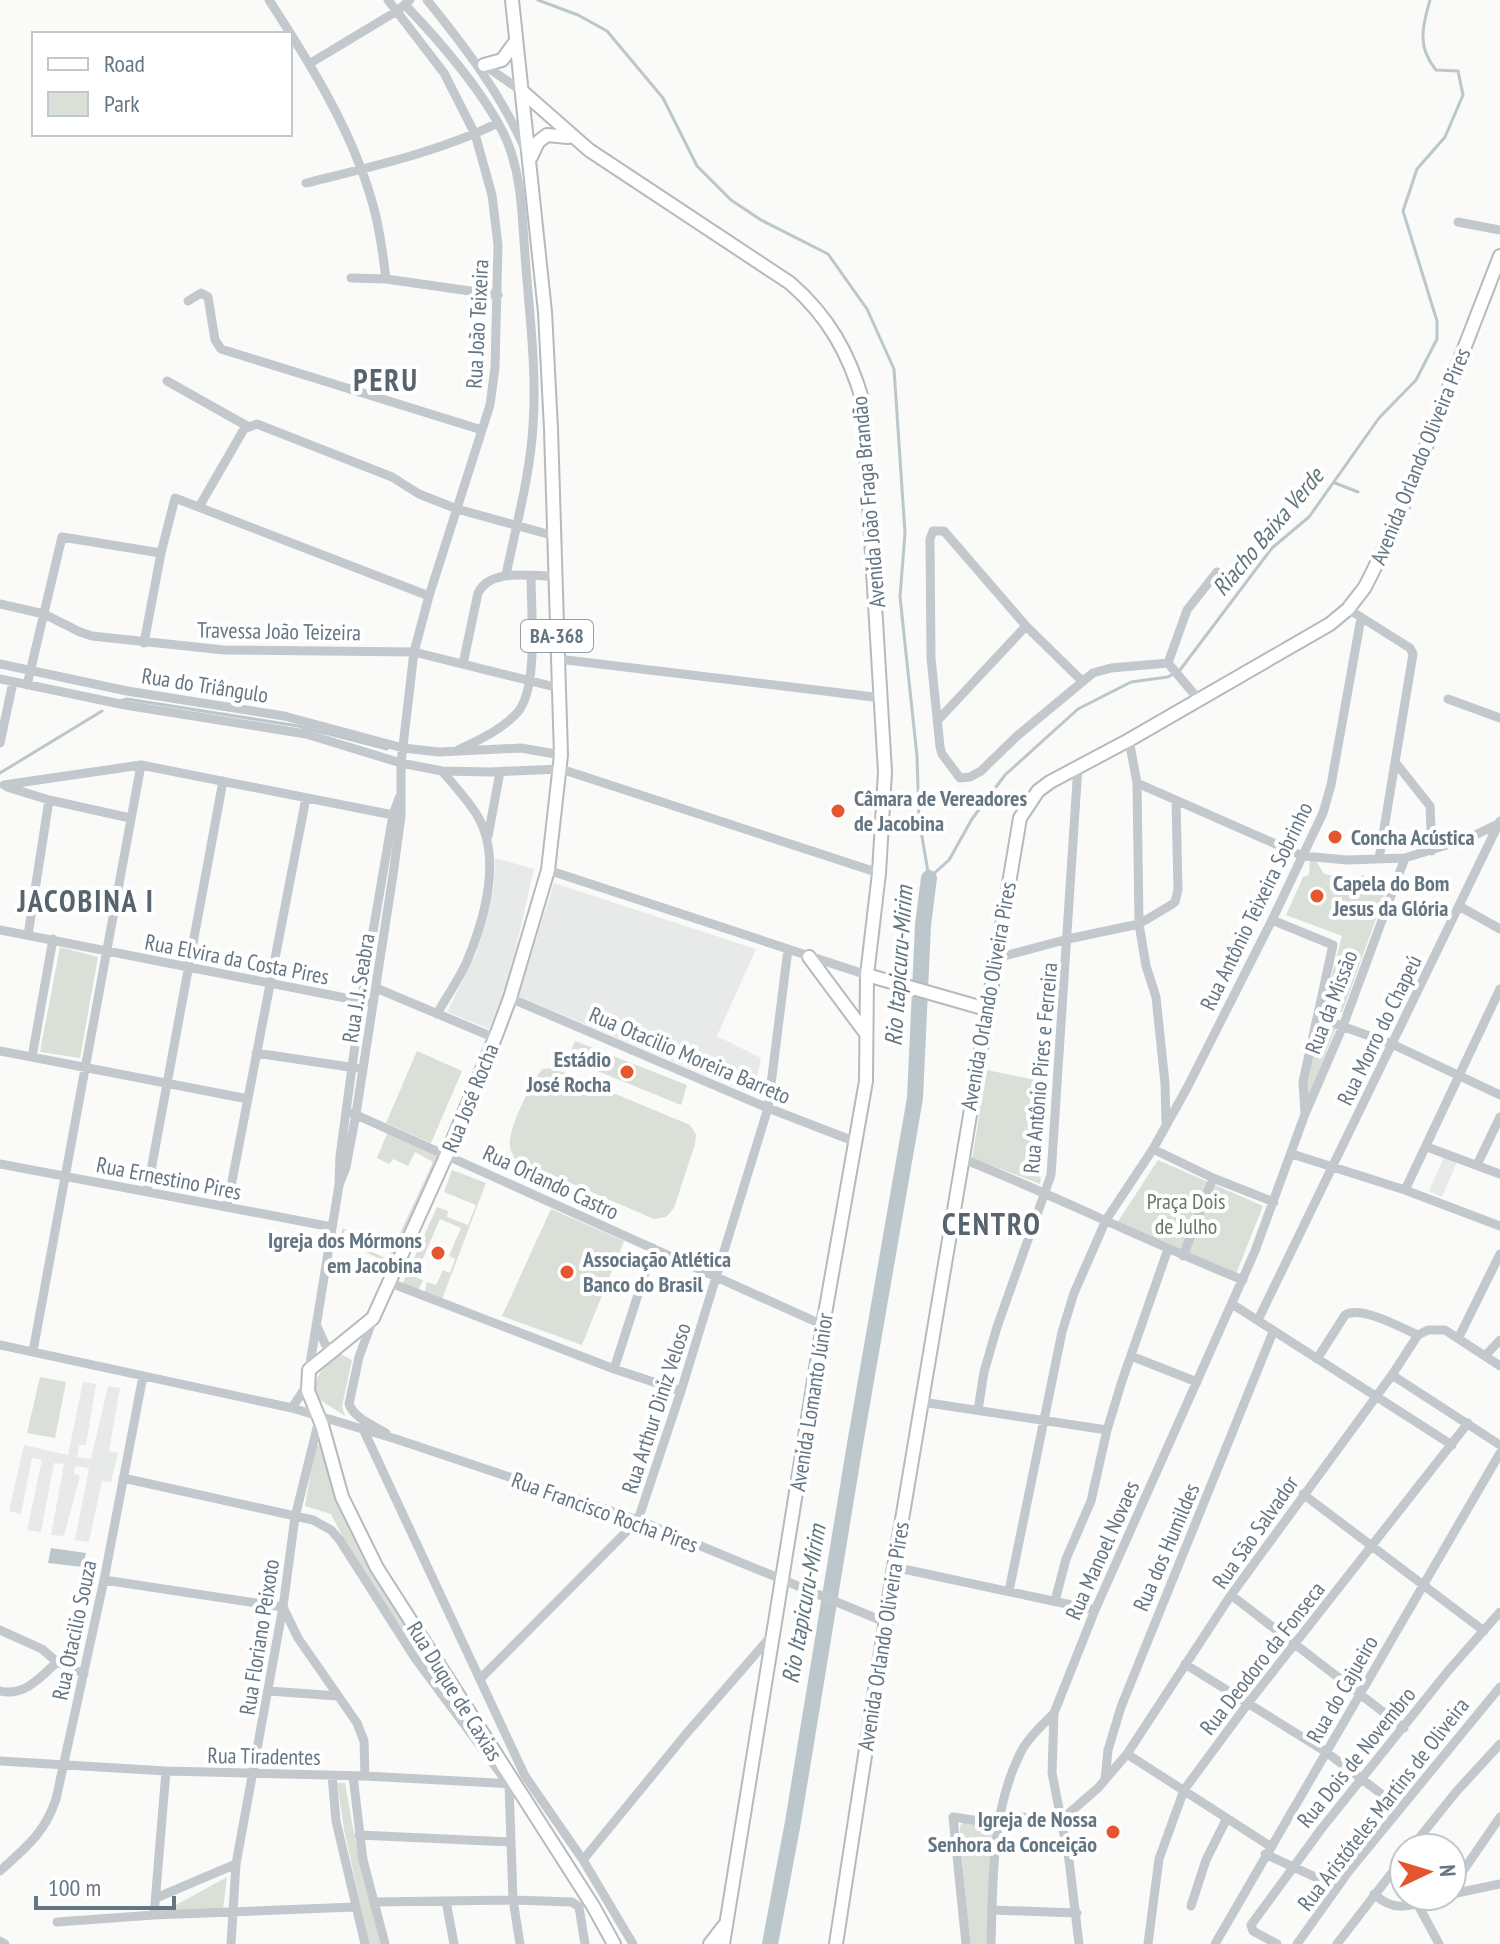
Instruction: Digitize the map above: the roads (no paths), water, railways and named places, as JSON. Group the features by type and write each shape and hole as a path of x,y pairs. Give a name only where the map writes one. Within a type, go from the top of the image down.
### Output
{"main road":[{"path":"512,0 530,159"},
{"path":"484,65 502,60 516,41"},
{"name":"Avenida João Fraga Brandão","path":"523,92 575,139 790,283 810,301 836,334 855,374 863,402 882,698 885,799 873,977"},
{"path":"530,159 538,142 547,135 575,139"},
{"name":"BA-368","path":"530,159 545,312 561,755 548,870"},
{"name":"Avenida Orlando Oliveira Pires","path":"836,1944 879,1620 894,1567 1020,818 1038,791 1312,637 1348,609 1374,571 1394,529 1500,256"},
{"name":"Rua José Rocha","path":"373,1318 495,1038 548,870"},
{"path":"809,957 864,1031"},
{"path":"873,977 986,1009"},
{"name":"Avenida Lomanto Júnior","path":"723,1944 773,1634 787,1581 823,1325 866,1081 864,1031 873,977"},
{"path":"307,1385 309,1370 373,1318"},
{"name":"Rua Duque de Caxias","path":"307,1385 321,1421 342,1497 377,1568 516,1782 614,1944"},
{"path":"710,1944 726,1923"}],"street":[{"path":"269,0 289,32"},
{"path":"388,0 404,5 434,35 498,123 518,180 530,314 533,428 506,575"},
{"path":"427,0 471,55 530,159"},
{"path":"309,64 404,5"},
{"name":"Rua João Teixeira","path":"403,748 414,652 493,388 498,295 496,221 475,134 404,5"},
{"path":"292,37 330,102 361,169 373,205 386,279"},
{"path":"471,55 523,92"},
{"path":"306,183 475,134 498,123"},
{"path":"518,180 532,177"},
{"path":"1458,222 1500,230"},
{"path":"351,278 386,279 498,295"},
{"path":"188,301 198,293 208,297 215,340 221,349 482,430"},
{"path":"530,314 545,312"},
{"path":"167,381 252,425 392,477 419,494 457,509 555,536"},
{"path":"199,507 252,425"},
{"path":"533,428 551,429"},
{"path":"144,643 175,498 429,596"},
{"path":"1081,680 1026,626 944,531 933,531 930,539 930,628 942,754 960,778 981,771 1081,680 1111,668 1173,669 1199,700"},
{"path":"27,685 62,537 161,553"},
{"path":"1173,669 1187,610 1217,572"},
{"path":"463,664 478,593 485,584 506,575 556,576"},
{"path":"455,752 484,738 523,705 531,679 531,577"},
{"name":"Travessa João Teizeira","path":"0,604 44,614 80,632 144,643 224,650 414,652 559,688"},
{"path":"1348,609 1413,652 1379,859"},
{"name":"Rua Antônio Teixeira Sobrinho","path":"1153,1149 1272,920 1327,800 1361,618"},
{"path":"939,719 1026,626"},
{"path":"558,659 882,698"},
{"name":"Rua do Triângulo","path":"0,664 127,691 284,716 403,748 455,752 521,748 561,755"},
{"name":"Rua do Triângulo","path":"0,679 125,705 306,734 401,763 442,771 561,769"},
{"path":"0,743 13,682"},
{"path":"1448,699 1500,718"},
{"path":"1129,740 1137,783 1139,924 1146,966 1156,997 1167,1126"},
{"name":"Rua J. J. Seabra","path":"339,1185 346,1167 356,1114 376,988 403,748"},
{"path":"1395,762 1430,806 1432,851"},
{"path":"33,1351 141,765"},
{"path":"2,785 141,765 397,816"},
{"name":"Rua Antônio Pires e Ferreira","path":"978,1410 984,1372 997,1327 1051,1175 1078,766"},
{"path":"561,769 879,873"},
{"path":"442,771 477,815 486,843"},
{"path":"437,1014 467,961 484,907 488,881 486,843 500,772"},
{"path":"147,1192 223,781"},
{"path":"1137,783 1303,856 1347,860 1405,858 1469,838 1499,823"},
{"path":"2,785 49,800 130,818"},
{"path":"227,1207 306,798"},
{"path":"28,935 49,800"},
{"path":"997,958 1139,924 1171,905 1177,896 1179,869 1176,800"},
{"name":"Rua Morro do Chapeú","path":"1258,1320 1499,823"},
{"name":"Rua da Missão","path":"1274,1202 1405,858"},
{"path":"548,870 873,977"},
{"name":"Rua J. J. Seabra","path":"309,1370 339,1185 345,1111 361,1001 388,874"},
{"path":"1459,906 1500,929"},
{"name":"Rua da Missão","path":"1272,920 1333,945 1303,1082 1305,1114"},
{"name":"Rua Elvira da Costa Pires","path":"0,930 373,1003"},
{"path":"32,1057 53,939"},
{"name":"Rua Arthur Diniz Veloso","path":"480,1679 638,1520 768,1108 788,949"},
{"path":"376,988 495,1038"},
{"path":"1405,1190 1500,989"},
{"name":"Rua Otacilio Moreira Barreto","path":"510,998 768,1108 856,1142"},
{"path":"1319,1018 1392,1044 1500,1095"},
{"path":"0,1051 248,1099"},
{"path":"256,1053 364,1069"},
{"path":"1165,1083 1187,1088"},
{"name":"Rua Orlando Castro","path":"345,1111 447,1154 823,1325"},
{"path":"1477,1165 1500,1117"},
{"path":"1427,1147 1500,1174"},
{"path":"1009,1591 1067,1312 1106,1220 1153,1149 1213,1178 1274,1202 1232,1304 1452,1445"},
{"path":"1292,1154 1405,1190 1500,1226"},
{"path":"961,1158 1047,1192 1183,1256 1243,1280"},
{"name":"Rua Ernestino Pires","path":"0,1164 332,1227"},
{"path":"1183,1256 1213,1178"},
{"path":"614,1369 653,1248"},
{"path":"1055,1601 1066,1559 1091,1501 1107,1430 1168,1249"},
{"path":"1459,1337 1500,1254"},
{"path":"388,1282 614,1369 681,1391"},
{"name":"Rua Manoel Novaes","path":"1079,1944 1077,1913 1051,1762 1054,1713 1095,1610 1232,1304"},
{"path":"1317,1359 1345,1315 1353,1311 1363,1312 1418,1335 1436,1328 1445,1330 1500,1366"},
{"path":"373,1318 359,1357 349,1404 360,1418 396,1439"},
{"path":"316,1322 325,1344 333,1350"},
{"name":"Rua dos Humildes","path":"1105,1780 1108,1750 1121,1707 1273,1332"},
{"name":"Rua São Salvador","path":"1060,1821 1105,1780 1127,1754 1231,1595 1418,1335"},
{"path":"1486,1355 1500,1340"},
{"name":"Rua Francisco Rocha Pires","path":"0,1345 292,1408 321,1421 396,1439 638,1520 879,1620"},
{"path":"1131,1356 1197,1382"},
{"path":"1392,1375 1500,1445"},
{"name":"Rua Otacilio Souza","path":"0,1871 39,1835 56,1799 104,1580 143,1376"},
{"path":"292,1408 307,1385"},
{"path":"922,1402 1107,1430"},
{"name":"Rua Floriano Peixoto","path":"231,1944 236,1864 255,1774 295,1517 321,1421"},
{"name":"Rua Deodoro da Fonseca","path":"1148,1944 1159,1859 1184,1790 1249,1702 1468,1423"},
{"name":"Rua Duque de Caxias","path":"364,1431 480,1679 516,1782"},
{"name":"Rua do Cajueiro","path":"1215,1944 1500,1453"},
{"name":"Rua Duque de Caxias","path":"123,1478 295,1517 323,1525 339,1539 415,1658 583,1860 633,1944"},
{"path":"1303,1494 1484,1631"},
{"path":"894,1567 1095,1610"},
{"path":"104,1580 283,1607 298,1638 361,1732 365,1776"},
{"path":"1231,1595 1404,1728"},
{"name":"Rua Dois de Novembro","path":"1277,1944 1253,1931 1251,1925 1448,1671 1500,1612"},
{"path":"0,1630 42,1649 57,1662 84,1674"},
{"path":"583,1860 773,1634"},
{"path":"0,1691 13,1692 26,1688 57,1662"},
{"path":"1185,1664 1326,1752 1400,1808"},
{"name":"Rua Aristóteles Martins de Oliveira","path":"1300,1943 1337,1887 1500,1687"},
{"path":"269,1691 338,1696"},
{"path":"991,1944 995,1846 1000,1819 1018,1756 1054,1713"},
{"path":"1424,1832 1500,1744"},
{"path":"1127,1754 1227,1818 1293,1867 1337,1887"},
{"path":"0,1761 0,1768"},
{"name":"Rua Tiradentes","path":"0,1761 166,1771 516,1782"},
{"path":"154,1915 166,1771"},
{"path":"332,1775 335,1809 365,1944"},
{"path":"353,1776 363,1860 385,1944"},
{"path":"516,1782 511,1842 513,1900 520,1944"},
{"path":"966,1944 953,1817 1060,1821"},
{"path":"1468,1864 1500,1817"},
{"path":"1191,1906 1206,1860 1227,1818"},
{"path":"359,1835 511,1842"},
{"path":"346,1863 363,1860"},
{"path":"156,1898 236,1864"},
{"path":"1337,1944 1388,1877"},
{"path":"1468,1891 1500,1884"},
{"path":"1374,1894 1388,1905"},
{"path":"375,1902 513,1900 578,1905 585,1944"},
{"path":"446,1901 454,1944"},
{"path":"57,1922 355,1907"},
{"path":"992,1910 1077,1913"},
{"path":"1422,1912 1439,1944"}],"waterway":[{"name":"Rio Itapicuru-Mirim","path":"538,0 578,15 607,31 663,98 697,166 731,200 761,220 828,254 867,309 894,369 905,533 900,597 917,756 919,819 929,878"},
{"name":"Riacho Baixa Verde","path":"929,878 949,860 972,819 1005,775 1078,709 1131,682 1168,677 1180,670 1272,548 1309,517 1379,418 1416,380 1437,339 1437,321 1403,211 1417,169 1445,137 1463,95 1458,71 1436,70 1426,53 1423,28 1430,0"},
{"path":"1335,483 1358,492"},
{"path":"120,701 127,699 298,726 387,749"},
{"path":"0,773 102,711"},
{"name":"Rio Itapicuru-Mirim","path":"770,1944 915,1098 923,925 929,878"}],"place":[{"name":"Câmara de Vereadores de Jacobina","path":"838,811"},
{"name":"Concha Acústica","path":"1335,837"},
{"name":"Capela do Bom Jesus da Glória","path":"1317,896"},
{"name":"Estádio José Rocha","path":"627,1072"},
{"name":"Igreja dos Mórmons em Jacobina","path":"438,1253"},
{"name":"Associação Atlética Banco do Brasil","path":"567,1272"},
{"name":"Igreja de Nossa Senhora da Conceição","path":"1113,1832"}],"district":[{"name":"PERU","path":"386,381"},
{"name":"JACOBINA I","path":"86,902"},
{"name":"CENTRO","path":"992,1225"}],"park label":[{"name":"Praça Dois de Julho","path":"1186,1214"}]}
